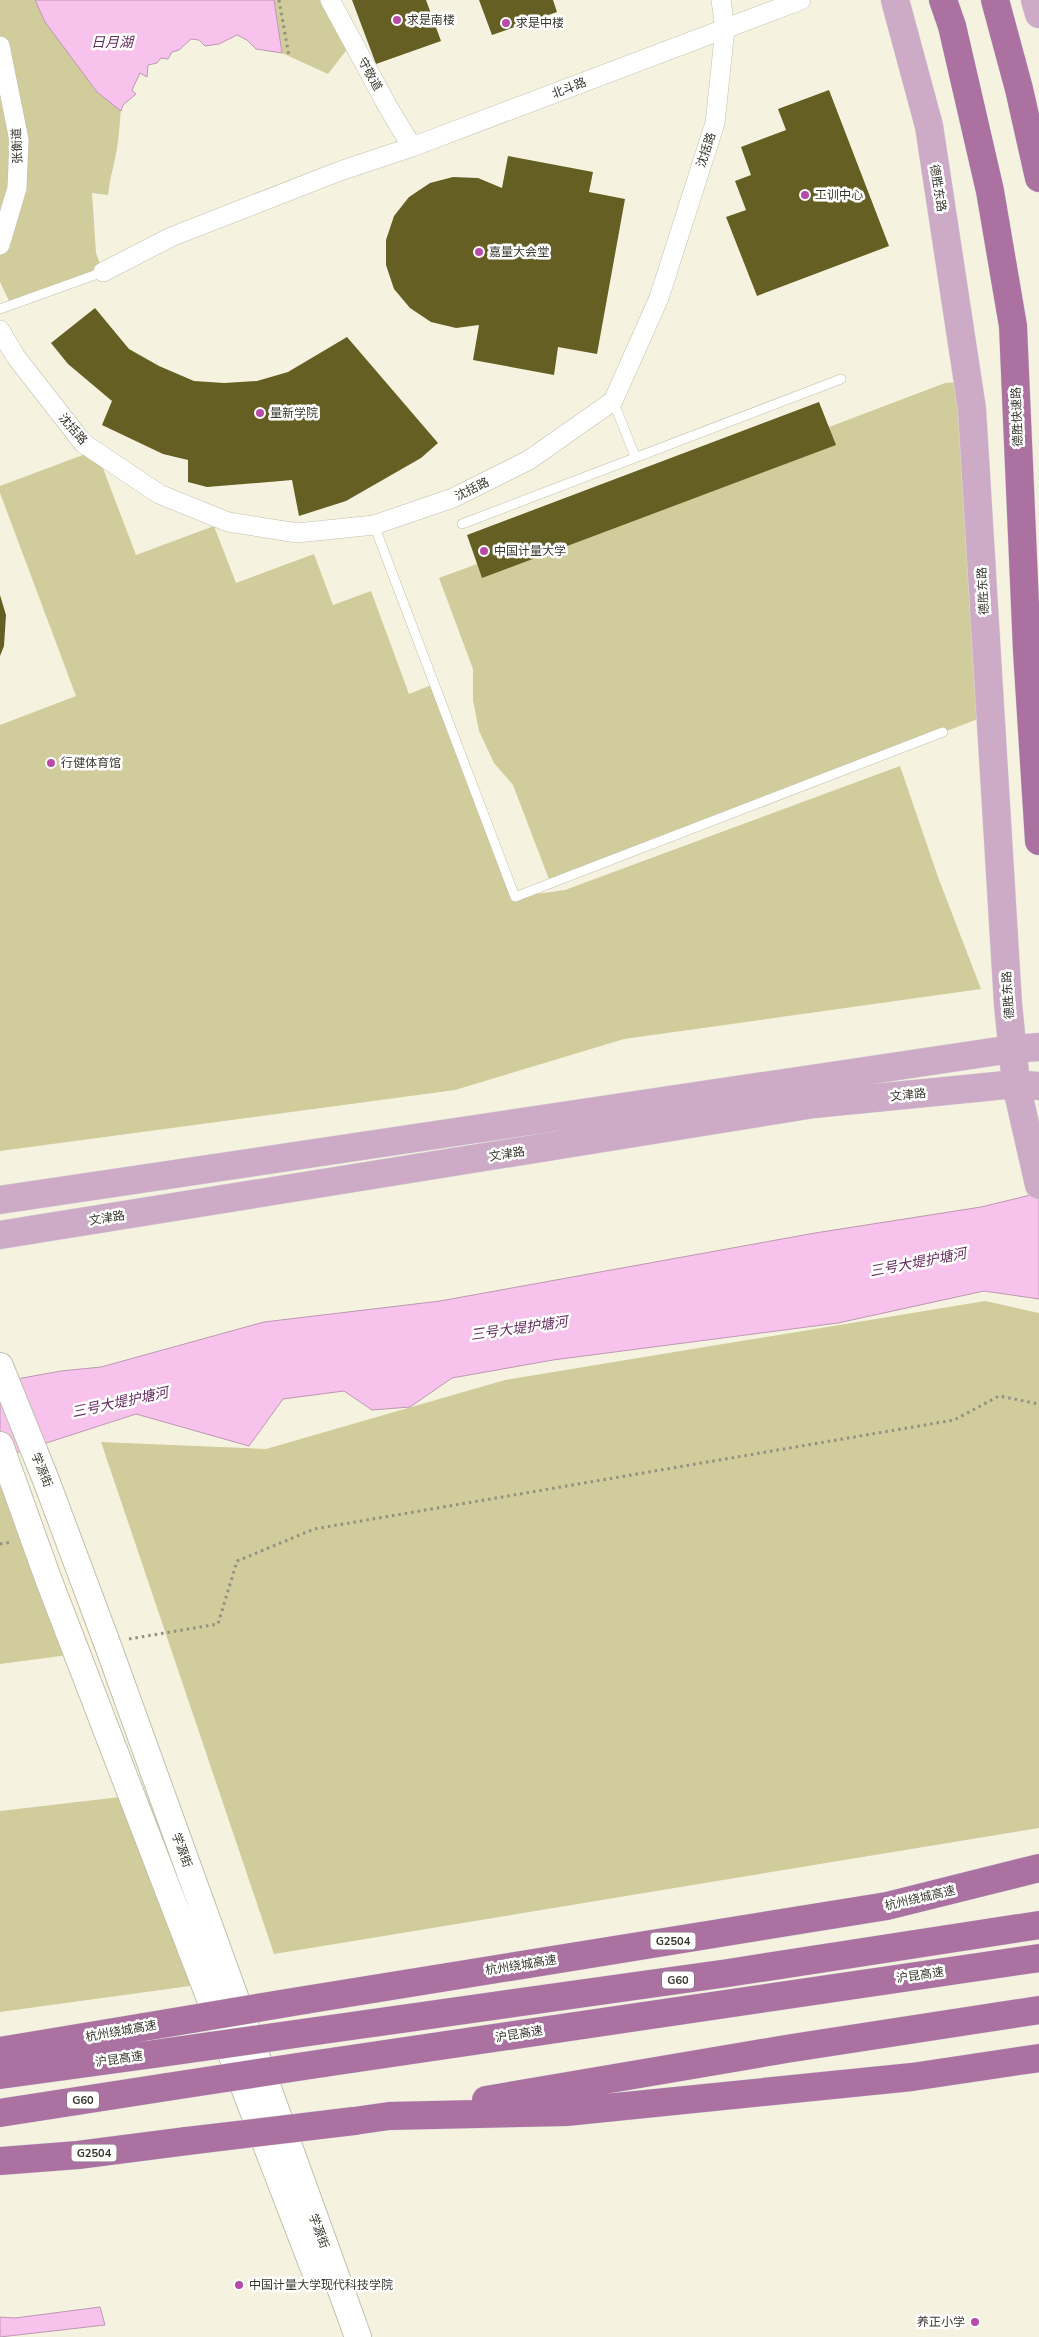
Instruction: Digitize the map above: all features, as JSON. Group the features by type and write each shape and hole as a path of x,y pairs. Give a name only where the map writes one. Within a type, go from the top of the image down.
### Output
{"highway":[{"name":"德胜快速路","path":"943,0 952,26 990,190 1013,326 1026,651 1039,841"},
{"path":"995,0 1019,89 1039,178"},
{"name":"杭州绕城高速","path":"0,2051 887,1906 1039,1868"},
{"name":"沪昆高速","path":"0,2075 728,1973 1039,1925"},
{"name":"沪昆高速","path":"0,2112 1039,1958"},
{"path":"389,2116 786,2049 1039,2010"},
{"name":"G2504","path":"0,2161 78,2155 389,2116 566,2112 912,2077 1039,2058"}],"main road":[{"name":"德胜东路","path":"895,0 929,126 972,409 1008,1004 1012,1048 1027,1085 1039,1185"},
{"path":"1035,0 1039,14"},
{"path":"0,1200 1012,1048 1039,1047"},
{"name":"文津路","path":"0,1235 814,1104 1027,1085"},
{"name":"学源街","path":"0,1366 46,1480 107,1643 358,2337"},
{"path":"0,1445 52,1590 341,2337"}],"street":[{"name":"守敬道","path":"330,0 383,99 412,147"},
{"name":"沈括路","path":"0,330 16,357 83,442 159,494 228,522 297,533 374,525 453,498 529,460 613,401 659,298 715,123 726,29 721,0"},
{"name":"北斗路","path":"103,272 171,237 340,171 412,147 801,0"},
{"name":"张衡道","path":"0,46 19,140 17,188 0,245"}],"lane":[{"path":"0,309 103,272"},
{"path":"462,524 841,378"},
{"path":"613,401 635,456"},
{"path":"374,525 515,897 943,732"}],"path":[{"path":"279,0 289,56"},
{"path":"107,1643 218,1624 237,1561 314,1529 954,1420 1000,1396 1039,1404"}],"shaded area":[{"path":"0,0 330,0 352,43 328,74 282,53 227,7 122,47 119,129 108,195 92,193 96,253 103,272 11,305 0,282"},
{"path":"959,382 978,719 550,882 513,785 494,763 479,731 473,700 473,669 439,578 477,564 482,577 829,427 945,383"},
{"path":"96,450 136,555 214,526 236,583 314,554 333,605 371,591 409,694 434,684 515,897 565,890 900,766 938,877 981,989 624,1039 455,1090 0,1151 0,725 76,696 0,493 0,486"},
{"path":"985,1301 1039,1313 1039,1828 274,1954 101,1442 266,1449 505,1380"},
{"path":"24,1480 91,1652 0,1664 0,1485"},
{"path":"146,1794 219,1982 0,2012 0,1811"}],"water":[{"name":"日月湖","path":"35,0 274,0 282,53 256,49 247,40 237,35 219,44 205,46 199,40 191,39 179,50 172,52 168,59 161,58 157,63 148,65 147,77 140,73 132,90 136,94 123,105 121,111 97,92 45,22"},
{"name":"三号大堤护塘河","path":"1039,1193 1039,1299 984,1291 838,1323 553,1360 452,1378 410,1407 372,1410 344,1391 283,1399 249,1446 136,1414 0,1458 0,1382 61,1371 101,1367 264,1322 440,1301 815,1233 981,1207"},
{"path":"100,2307 105,2325 0,2337 0,2317 15,2318"}],"building":[{"name":"求是南楼","path":"352,0 426,0 441,41 376,64"},
{"name":"求是中楼","path":"479,0 553,0 557,12 492,35"},
{"name":"工训中心","path":"829,90 889,246 757,296 726,217 746,210 735,181 751,175 741,147 786,130 778,109"},
{"path":"508,156 593,172 589,192 625,199 597,354 558,347 554,375 473,360 479,325 456,328 431,322 410,308 394,289 386,265 386,240 394,216 409,197 430,183 453,177 478,178 502,188"},
{"name":"量新学院","path":"95,308 129,349 159,366 194,381 224,383 257,381 288,372 347,337 438,443 421,458 346,501 299,516 292,480 207,487 188,482 188,460 163,454 102,425 112,401 68,364 51,343"},
{"path":"819,402 836,445 482,578 467,535"},
{"path":"0,595 6,615 4,646 0,656"}],"place":[{"name":"求是南楼","path":"397,20"},
{"name":"求是中楼","path":"506,23"},
{"name":"工训中心","path":"805,195"},
{"name":"嘉量大会堂","path":"479,252"},
{"name":"量新学院","path":"260,413"},
{"name":"中国计量大学","path":"484,551"},
{"name":"行健体育馆","path":"51,763"},
{"name":"中国计量大学现代科技学院","path":"239,2285"},
{"name":"养正小学","path":"975,2322"}]}
